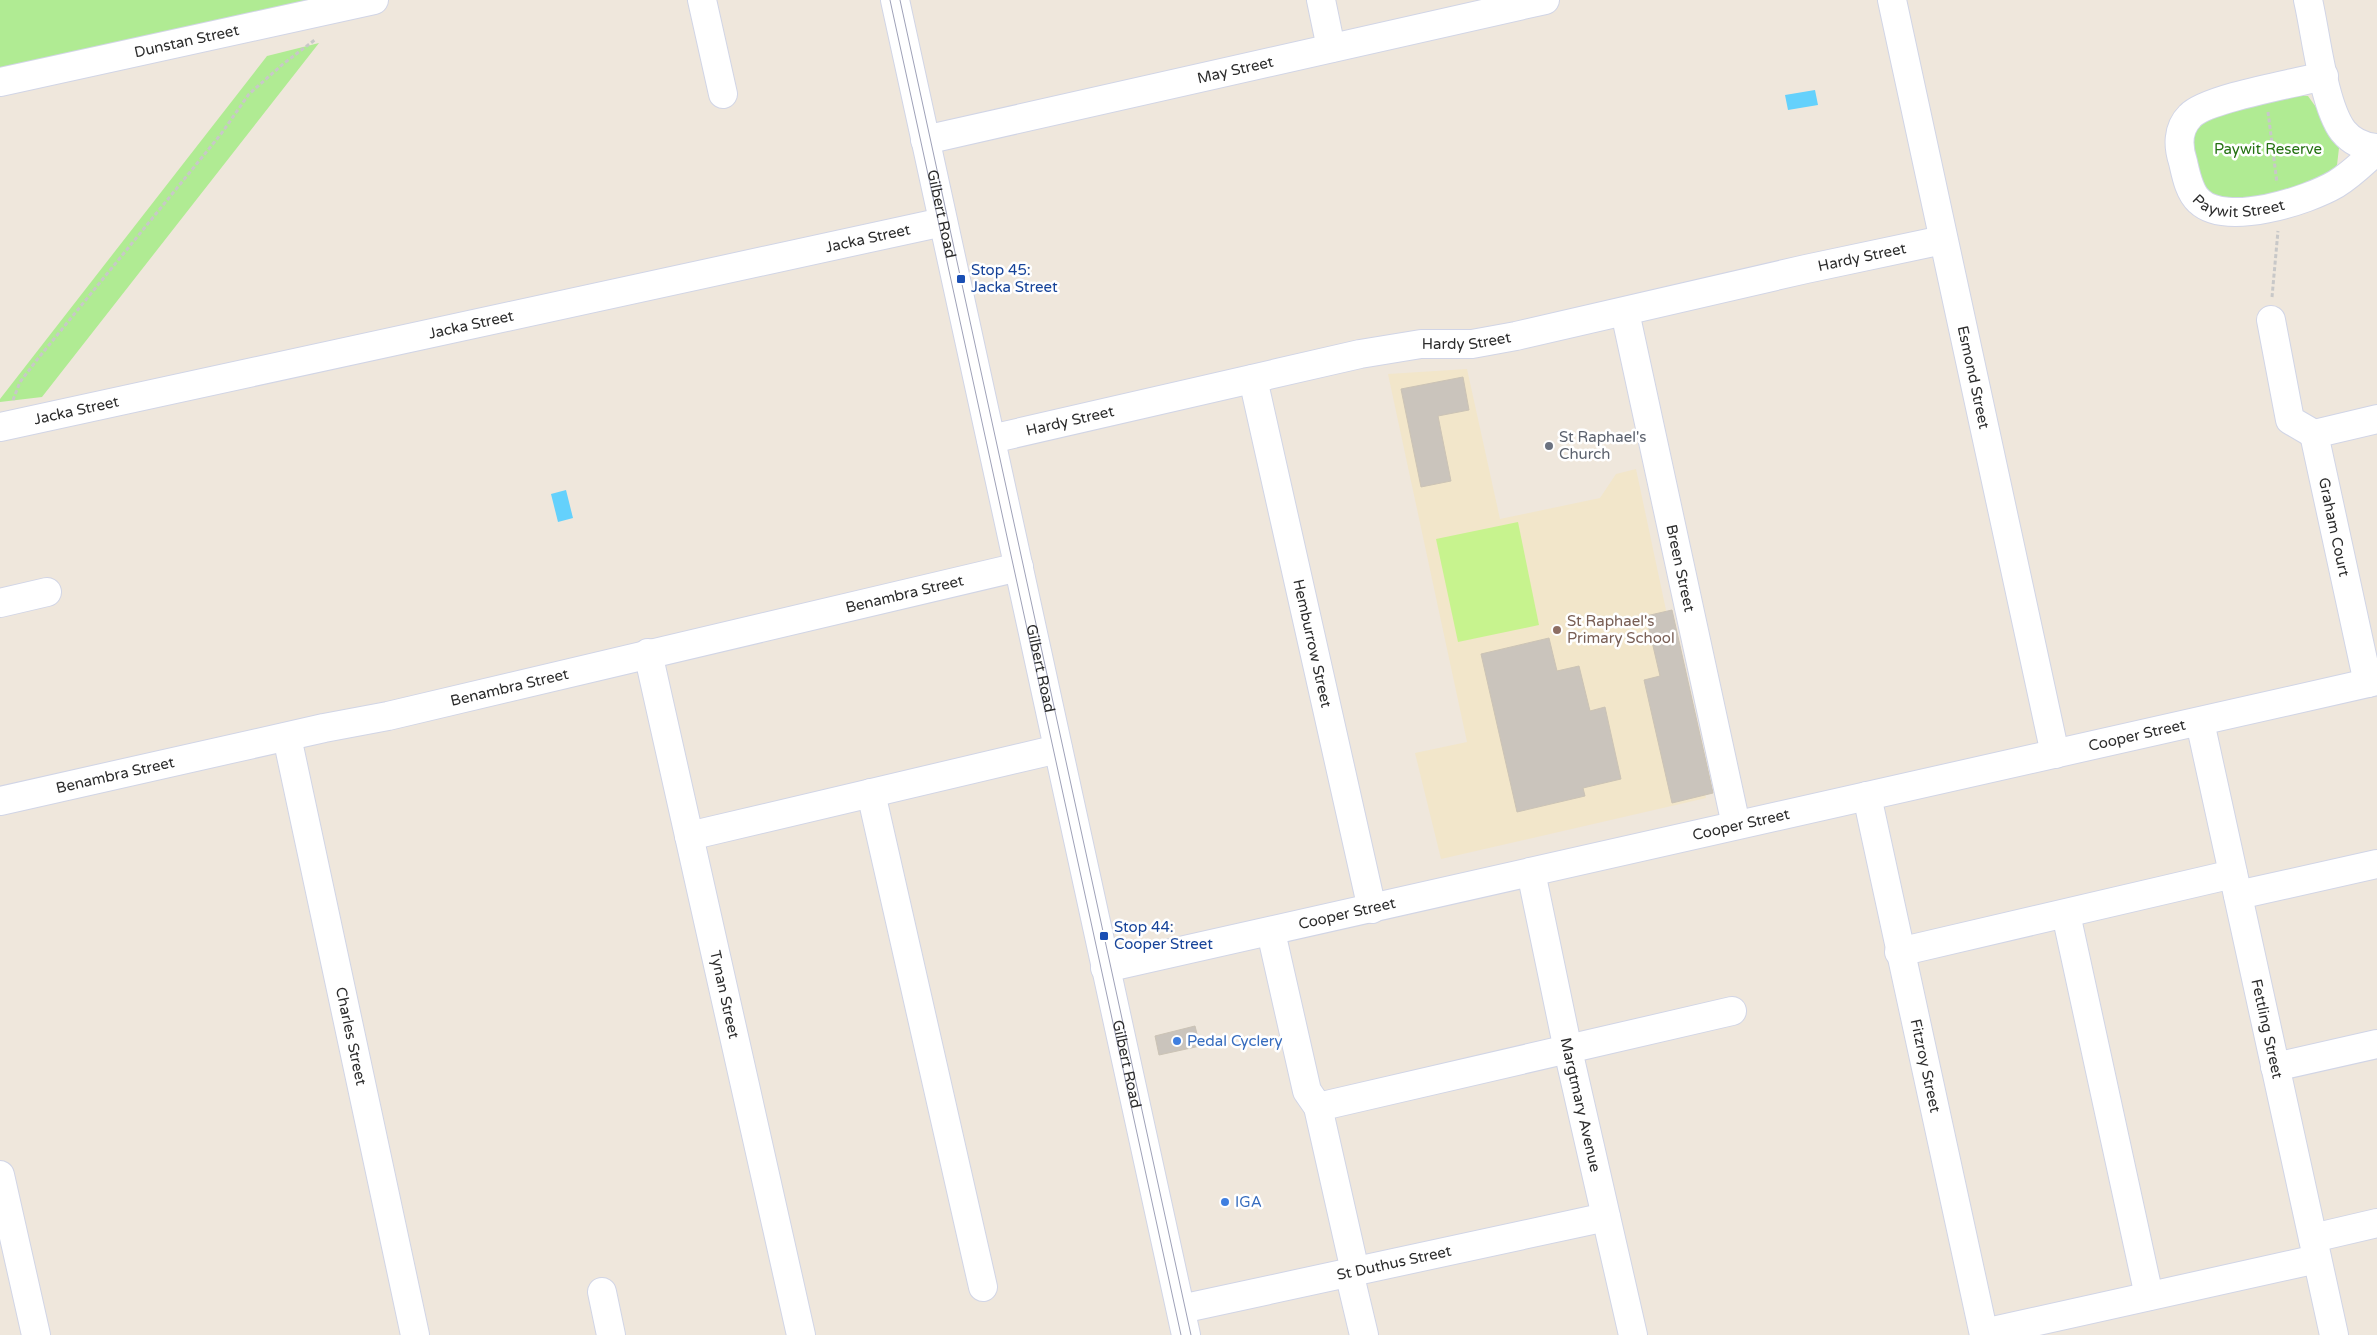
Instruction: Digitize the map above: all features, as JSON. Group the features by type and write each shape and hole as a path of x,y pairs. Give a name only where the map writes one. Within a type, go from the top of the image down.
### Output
{"street":[{"name":"Dunstan Street","path":"0,82 374,0"},
{"path":"702,0 723,94"},
{"name":"Gilbert Road","path":"895,0 1105,968 1184,1322"},
{"path":"1321,0 1331,48"},
{"name":"May Street","path":"925,140 1545,0"},
{"name":"Esmond Street","path":"1892,0 1942,240 2055,754"},
{"name":"Paywit Street","path":"2308,0 2324,76 2335,115 2344,132 2359,144 2377,149"},
{"name":"Paywit Street","path":"2324,76 2215,103 2197,110 2190,116 2180,134 2180,151 2192,192 2207,207 2216,211 2240,213 2280,204 2310,196 2336,184 2377,149"},
{"name":"Jacka Street","path":"0,427 943,222"},
{"name":"Hardy Street","path":"990,439 1360,354 1421,344 1472,344 1625,312 1806,269 1942,240"},
{"name":"Breen Street","path":"1625,312 1736,825"},
{"path":"2271,320 2290,420 2314,434 2377,419"},
{"name":"Hemburrow Street","path":"1253,379 1372,909"},
{"name":"Graham Court","path":"2314,434 2372,682"},
{"name":"Benambra Street","path":"0,801 388,716 648,653 1019,567"},
{"path":"0,603 47,592"},
{"name":"Tynan Street","path":"648,653 801,1335"},
{"name":"Cooper Street","path":"1105,968 2372,682"},
{"name":"Fettling Street","path":"2200,722 2334,1335"},
{"name":"Charles Street","path":"287,737 415,1335"},
{"path":"690,836 1058,749"},
{"path":"871,793 983,1287"},
{"name":"Fitzroy Street","path":"1866,796 1984,1334"},
{"path":"1899,952 2066,914 2236,885 2377,864"},
{"name":"Margtmary Avenue","path":"1531,872 1568,1050 1633,1335"},
{"path":"2066,914 2149,1296"},
{"path":"1271,932 1307,1091 1318,1107 1364,1335"},
{"path":"1318,1107 1732,1011"},
{"path":"2275,1067 2377,1044"},
{"path":"0,1175 36,1335"},
{"name":"St Duthus Street","path":"1184,1322 1352,1272 1606,1216"},
{"path":"1984,1334 2149,1296 2315,1249 2377,1223"},
{"path":"602,1292 611,1335"}],"path":[{"path":"13,400 20,382 36,360 221,134 250,94 283,64 316,39"},
{"path":"2266,90 2280,204 2271,320"}],"shaded area":[{"name":"St Raphael's Primary School","path":"1467,369 1500,519 1600,498 1616,474 1636,469 1706,798 1441,859 1415,753 1467,742 1388,374"}],"green space":[{"path":"0,0 332,0 0,72"},
{"path":"319,43 42,397 0,402 0,399 267,56"},
{"name":"Paywit Reserve","path":"2294,95 2308,96 2318,110 2325,130 2339,148 2337,165 2326,181 2242,203 2212,196 2202,186 2188,149 2194,130 2205,117"},
{"path":"1518,522 1539,625 1458,642 1436,539"}],"water":[{"path":"1815,90 1818,105 1788,110 1785,95"},
{"path":"566,490 573,518 558,522 551,494"}],"building":[{"path":"1463,377 1469,410 1438,416 1451,481 1421,487 1401,389"},
{"path":"1672,610 1713,793 1672,803 1644,680 1660,676 1646,616"},
{"path":"1549,638 1557,671 1579,666 1590,711 1605,707 1621,779 1583,788 1585,796 1517,812 1481,654"},
{"name":"Pedal Cyclery","path":"1195,1026 1200,1046 1159,1055 1155,1036"}],"tram line":[{"path":"890,0 1181,1335"},
{"path":"900,0 1191,1335"}],"place":[{"name":"Stop 45: Jacka Street","path":"961,279"},
{"name":"St Raphael's Church","path":"1549,446"},
{"name":"St Raphael's Primary School","path":"1557,630"},
{"name":"Stop 44: Cooper Street","path":"1104,936"},
{"name":"Pedal Cyclery","path":"1177,1041"},
{"name":"IGA","path":"1225,1202"}]}
